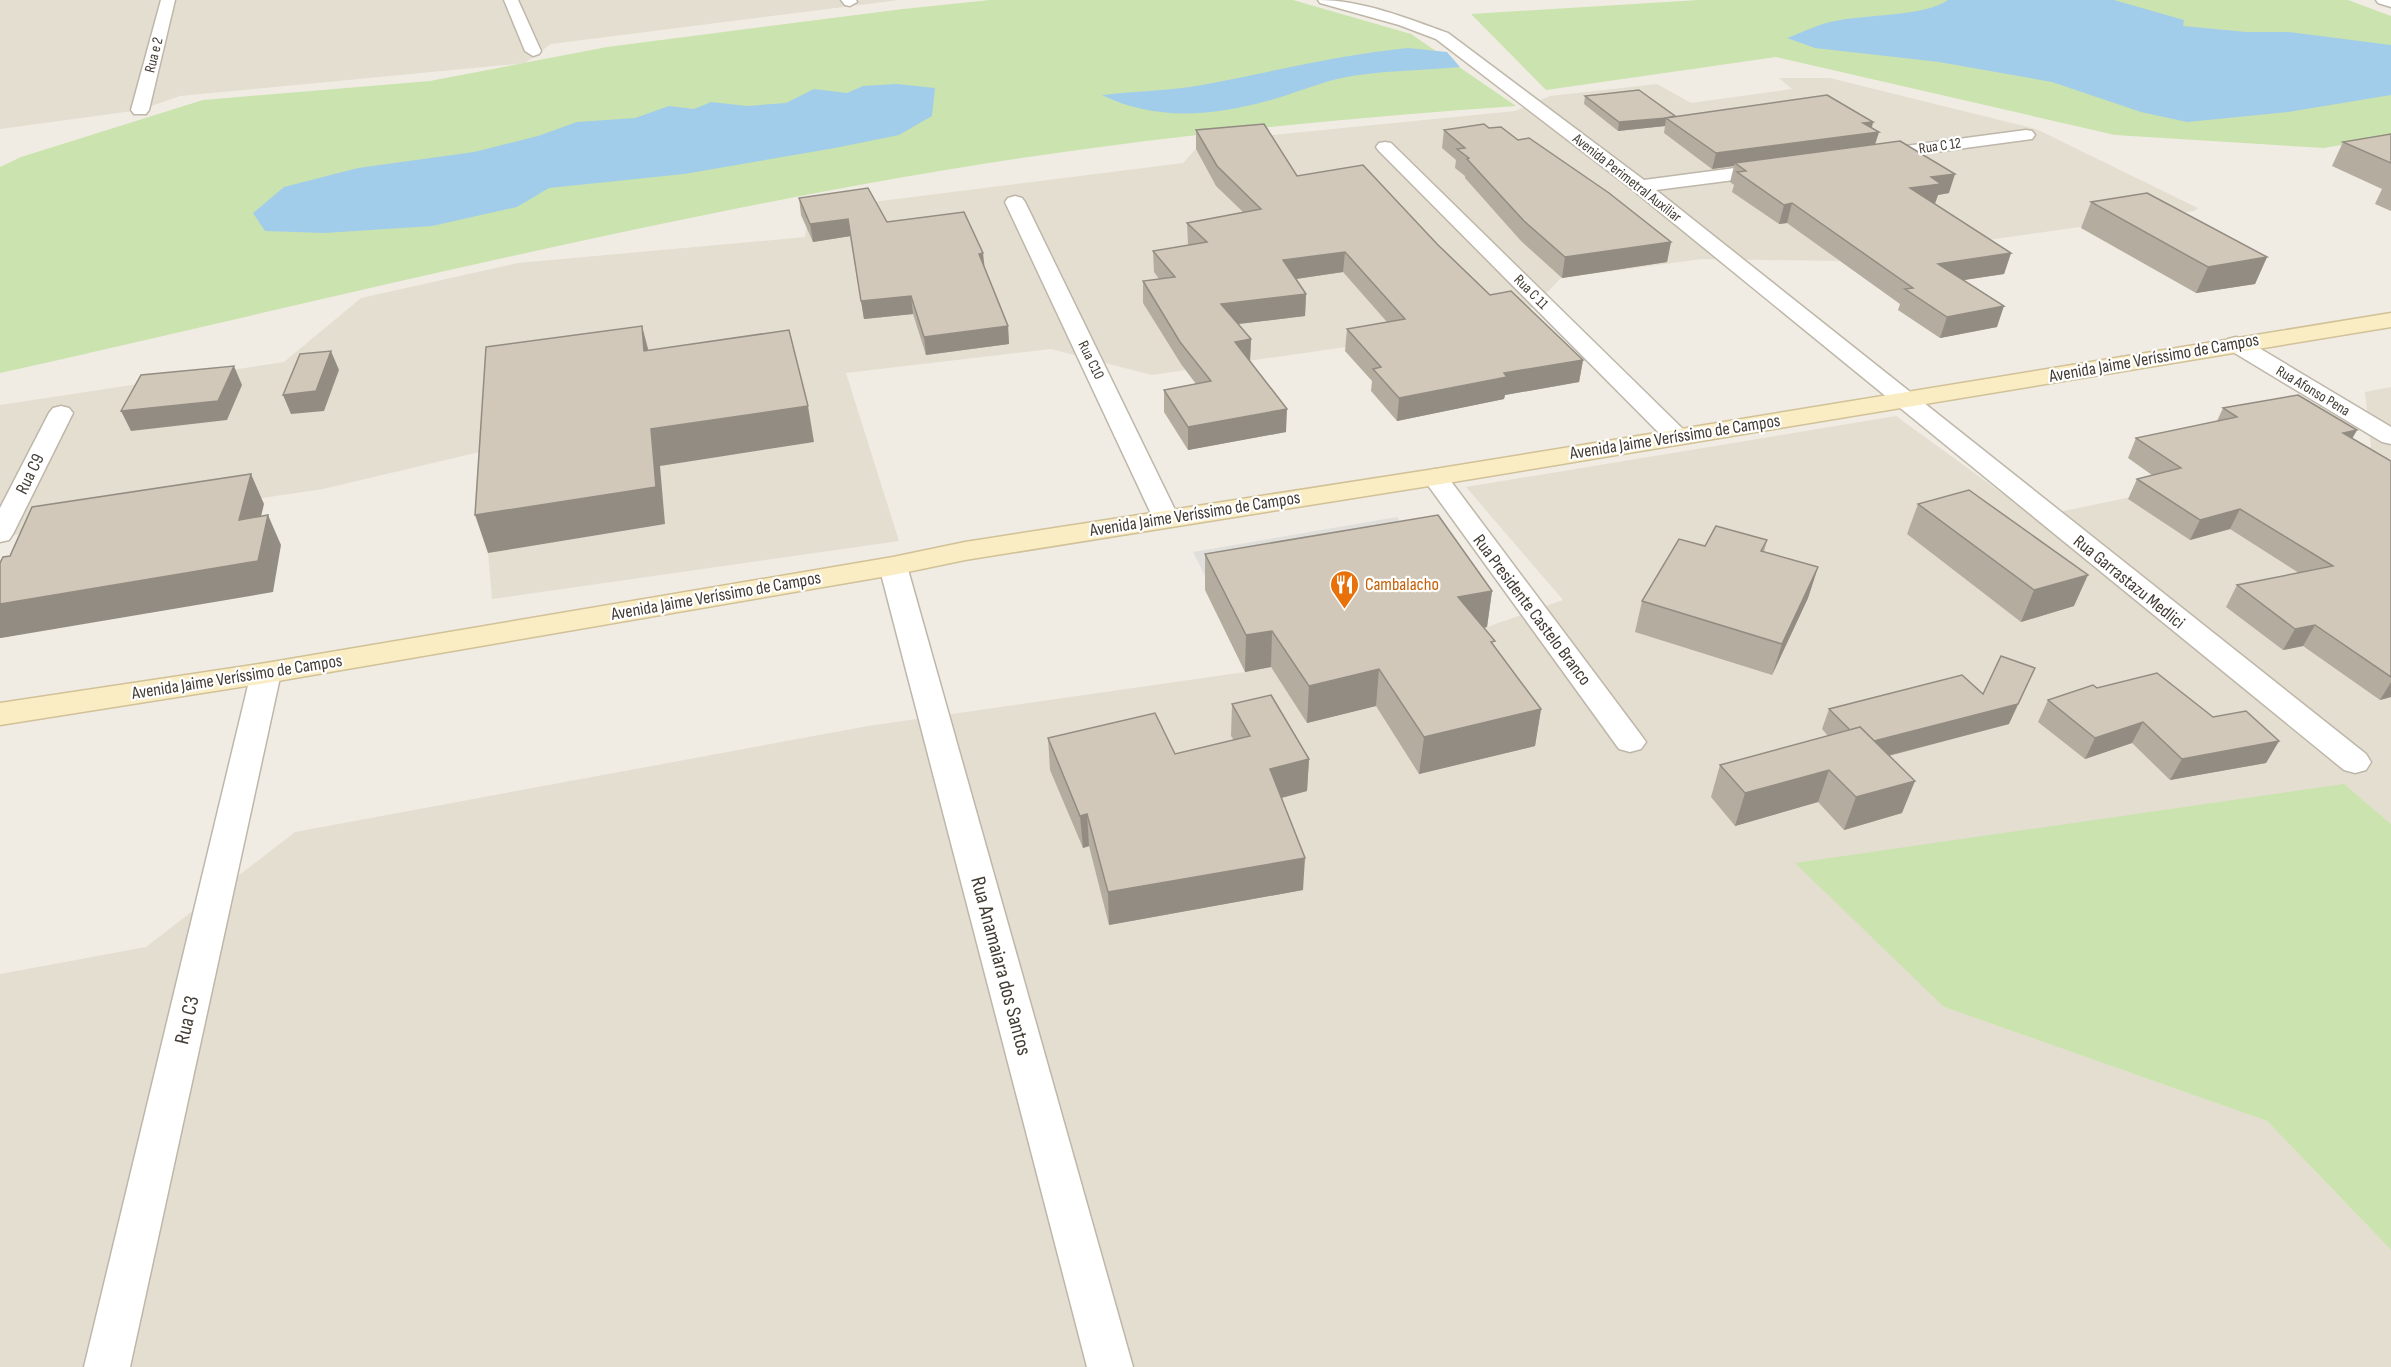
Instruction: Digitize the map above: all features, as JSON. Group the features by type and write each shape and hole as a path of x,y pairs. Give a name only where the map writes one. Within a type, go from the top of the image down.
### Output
{"street":[{"name":"Rua e 2","path":"140,111 168,0"},
{"path":"515,0 533,51"},
{"name":"Avenida Perimetral Auxiliar","path":"1325,0 1404,22 1442,36 1640,186 1904,401"},
{"path":"2383,0 2391,3"},
{"name":"Rua C 12","path":"1862,157 2026,135"},
{"name":"Rua C 11","path":"1385,147 1676,436"},
{"path":"1640,186 1792,166"},
{"name":"Rua C10","path":"1016,202 1166,518"},
{"name":"Avenida Jaime Veríssimo de Campos","path":"0,714 266,673 893,566 965,550 1435,477 2391,320"},
{"name":"Rua Afonso Pena","path":"2236,344 2391,437"},
{"name":"Rua Garrastazu Medlici","path":"1904,401 2355,762"},
{"name":"Rua C9","path":"0,534 61,413"},
{"name":"Rua Presidente Castelo Branco","path":"1435,477 1630,742"},
{"name":"Rua Anamaiara dos Santos","path":"893,566 1110,1367"},
{"name":"Rua C3","path":"107,1367 266,673"}],"shaded area":[{"path":"0,0 899,0 551,44 525,63 180,96 140,110 0,129"},
{"path":"1779,78 1830,78 2036,129 2198,208 2194,211 1838,261 1702,259 1561,278 1518,322 1152,375 1051,349 846,373 899,541 492,599 488,553 488,450 323,489 0,537 0,405 284,362 361,298 518,263 805,237 809,210 1183,163 1202,142 1515,111 1550,96 1657,84 1691,103 1792,89"},
{"path":"2391,387 2391,824 2344,785 1944,1007 2267,1121 2391,1250 2391,1367 0,1367 0,974 146,947 295,832 868,726 1245,672 1487,627 1563,600 1466,487 1896,416 2035,517 2371,447 2365,392"},
{"path":"1397,517 1418,547 1209,584 1193,552"}],"green space":[{"path":"990,0 1293,0 1411,34 1516,106 1354,119 1111,145 870,183 543,249 0,373 0,167 21,157 203,100 430,81 607,47"},
{"path":"1699,0 2348,0 2391,16 2391,136 2324,148 2115,135 1776,57 1546,90 1471,14"},
{"path":"2344,784 2391,824 2391,1250 2267,1121 1944,1007 1795,863"}],"water":[{"path":"1948,0 2114,0 2184,20 2183,26 2247,32 2289,32 2391,45 2391,95 2288,112 2187,122 2141,112 2052,82 1939,62 1815,48 1787,38 1829,22 1910,12"},
{"path":"1408,48 1447,52 1460,67 1352,76 1328,81 1267,101 1204,113 1142,109 1102,95 1190,87 1330,59"},
{"path":"897,84 935,88 932,116 899,135 835,148 684,174 549,188 517,207 432,226 325,233 265,231 253,213 284,187 358,168 474,152 538,136 577,122 635,118 669,106 694,109 711,102 747,106 786,103 814,89 847,93 863,86"}],"building":[{"path":"1639,90 1675,116 1619,122 1585,96"},
{"path":"1827,95 1873,122 1863,123 1879,132 1716,153 1666,118"},
{"path":"1264,124 1297,176 1363,165 1438,245 1490,295 1511,291 1583,360 1504,373 1507,377 1399,398 1373,369 1381,367 1347,329 1405,319 1345,252 1283,260 1306,294 1221,304 1251,339 1235,342 1287,409 1188,427 1164,390 1211,381 1180,342 1143,281 1175,277 1153,251 1207,242 1187,223 1261,209 1217,166 1196,130"},
{"path":"1484,124 1489,128 1501,127 1518,140 1529,138 1609,193 1671,242 1565,257 1524,221 1467,159 1469,158 1457,149 1465,148 1444,130"},
{"path":"2391,134 2391,163 2343,142"},
{"path":"1900,141 1955,174 1931,177 1941,184 1910,188 2011,253 1938,264 2004,306 1947,317 1905,289 1913,288 1792,203 1784,205 1737,172 1746,171 1735,163"},
{"path":"868,188 887,222 964,212 983,253 979,254 1008,326 924,337 911,296 861,301 848,219 810,224 799,198"},
{"path":"2147,193 2267,257 2208,267 2091,202"},
{"path":"642,326 644,351 789,330 808,406 651,429 656,487 475,515 486,347"},
{"path":"331,351 316,391 283,395 300,354"},
{"path":"234,366 218,401 121,411 141,375"},
{"path":"2298,395 2357,430 2343,433 2391,461 2391,677 2315,625 2295,629 2237,585 2333,566 2240,509 2200,520 2137,479 2181,468 2136,438 2237,417 2223,408"},
{"path":"251,474 239,520 268,515 258,561 0,604 0,563 3,557 10,556 32,507"},
{"path":"1969,490 2088,575 2034,590 1918,504"},
{"path":"1438,515 1492,591 1458,597 1495,641 1491,642 1541,709 1424,737 1379,669 1309,686 1272,631 1246,635 1205,554"},
{"path":"1716,526 1767,540 1761,551 1818,567 1782,644 1642,601 1679,539 1705,546"},
{"path":"2001,656 2035,668 2018,704 1874,741 1860,727 1850,730 1829,709 1962,675 1983,694"},
{"path":"2157,673 2213,717 2246,711 2279,741 2182,759 2143,722 2095,738 2048,700 2093,685 2097,688"},
{"path":"1271,695 1309,759 1270,769 1305,858 1108,892 1087,814 1080,816 1048,738 1155,713 1175,754 1250,736 1232,704"},
{"path":"1860,727 1915,781 1856,797 1829,770 1745,793 1720,765"}],"place":[{"name":"Cambalacho","path":"1344,610"}]}
